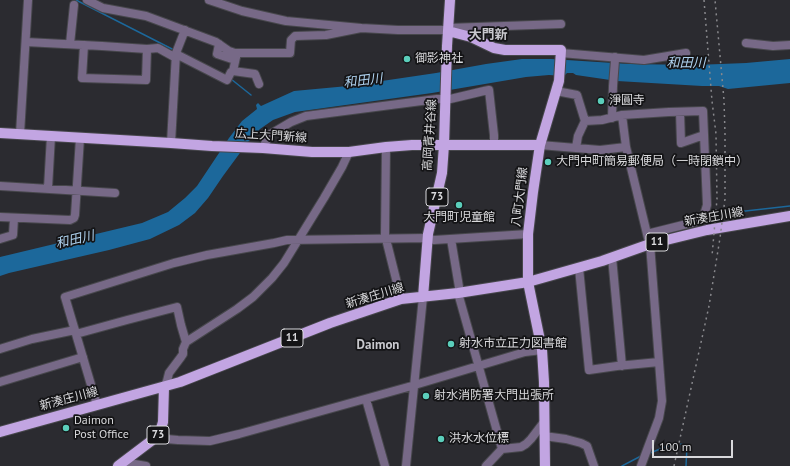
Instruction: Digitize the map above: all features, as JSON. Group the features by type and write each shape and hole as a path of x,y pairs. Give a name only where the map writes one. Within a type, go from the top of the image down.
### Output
{"main road":[{"name":"73","path":"448,27 450,0"},
{"name":"高岡青井谷線","path":"423,296 428,238 442,173 448,27"},
{"path":"448,27 494,48 505,50 561,50 561,53"},
{"name":"八町大門線","path":"545,466 542,350 528,282 528,234 540,145 558,86 561,53"},
{"name":"広上大門新線","path":"0,133 172,142 312,152 349,152 412,145 540,145"},
{"name":"新湊庄川線","path":"0,432 164,387 196,376 330,323 401,299 459,293 528,282 612,257 648,239 790,216"},
{"name":"73","path":"121,464 155,438 160,432 163,422 164,387"}],"street":[{"path":"20,134 28,0"},
{"path":"87,0 103,8 146,16 185,30 216,42 236,57 290,53 291,40 295,36 326,36 361,28"},
{"path":"209,0 242,11 286,21 361,28 443,30 448,27 561,24"},
{"path":"70,44 74,5"},
{"path":"172,142 177,53 185,30"},
{"path":"26,42 147,49 158,48 177,53 227,80 233,71 236,57"},
{"path":"746,43 773,46 790,45"},
{"path":"84,45 82,78 146,80 147,49"},
{"path":"561,53 615,59 644,60 686,53"},
{"path":"612,118 615,59"},
{"path":"233,71 255,74 259,84"},
{"path":"558,86 577,95 585,120 578,136 576,148"},
{"path":"260,148 269,135 291,122 306,116 446,98 489,90 494,145"},
{"path":"585,120 602,120 622,115 703,111 707,205 704,215 695,222 648,239"},
{"path":"680,112 681,143 704,135"},
{"path":"622,115 626,147 648,239 662,401 659,418 641,466"},
{"path":"48,188 51,136"},
{"path":"0,217 70,220 74,218 76,215 80,138"},
{"path":"540,145 600,150 626,147"},
{"path":"386,147 386,239 401,299"},
{"path":"164,387 169,373 183,354 183,349 186,342 253,297 272,278 284,263 342,167 349,152"},
{"path":"0,186 114,192"},
{"path":"0,239 13,235 14,218"},
{"path":"98,405 65,297 174,263 207,255 287,240 428,238 434,240 528,234"},
{"path":"451,239 459,293 502,449"},
{"path":"612,257 622,366"},
{"path":"579,268 589,370 659,362"},
{"path":"406,466 423,296"},
{"path":"0,349 32,339 76,332 177,307 186,342"},
{"path":"155,438 210,441 366,399 525,352 542,350"},
{"path":"0,382 83,357"},
{"path":"366,399 385,466"},
{"path":"486,466 502,449 521,447 531,439 544,422"},
{"path":"544,436 566,439 587,446 594,466"},
{"path":"121,464 146,466"}],"water":[{"name":"和田川","path":"522,59 551,59 629,64 695,65 746,63 790,59 790,83 728,89 719,86 617,81 567,73 564,76 549,75 526,77 432,93 295,112 273,120 260,129 248,142 208,198 195,213 179,225 150,239 0,276 0,257 142,223 168,212 197,186 242,121 257,109 256,105 258,103 261,106 294,91 348,86"}],"waterway":[{"path":"76,0 174,50"},
{"path":"231,79 251,95"},
{"path":"710,215 790,206"},
{"path":"650,453 673,444"},
{"path":"681,444 687,446 686,466"},
{"path":"622,466 641,456"}],"railway":[{"path":"704,0 716,134 717,199 712,256"},
{"path":"674,466 709,306 725,199 724,100 715,0"}],"place":[{"name":"御影神社","path":"407,59"},
{"name":"淨圓寺","path":"601,101"},
{"name":"大門中町簡易郵便局（一時閉鎖中）","path":"548,162"},
{"name":"大門町児童館","path":"459,205"},
{"name":"射水市立正力図書館","path":"451,344"},
{"name":"射水消防署大門出張所","path":"426,396"},
{"name":"Daimon Post Office","path":"66,428"},
{"name":"洪水水位標","path":"441,439"}],"district":[{"name":"大門新","path":"488,35"},
{"name":"Daimon","path":"378,345"}]}
